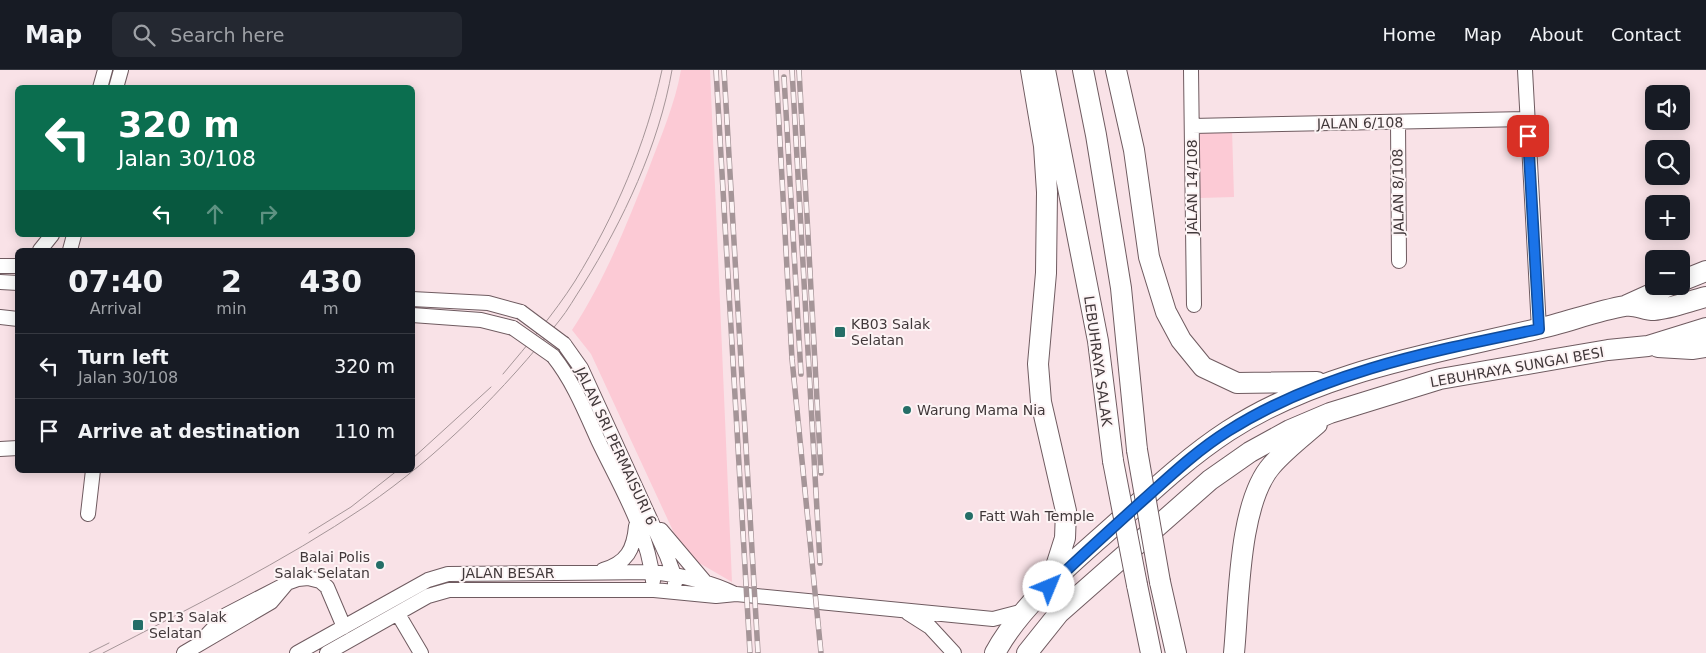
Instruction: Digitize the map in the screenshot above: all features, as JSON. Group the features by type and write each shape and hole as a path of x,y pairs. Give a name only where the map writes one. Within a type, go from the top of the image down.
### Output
{"highway":[{"path":"1031,70 1044,146 1047,192 1046,273 1038,364 1041,402 1066,511 1065,538 1049,587"},
{"name":"LEBUHRAYA SALAK","path":"1045,70 1098,341 1113,461 1152,653"},
{"name":"LEBUHRAYA SALAK","path":"1083,70 1096,135 1121,288 1137,450 1160,582 1176,653"},
{"path":"1116,70 1134,150 1149,257 1166,312 1181,340 1203,367 1237,383 1329,382"},
{"path":"1690,277 1706,271"},
{"path":"1627,305 1649,295"},
{"name":"LEBUHRAYA SUNGAI BESI","path":"995,653 1003,639 1025,611 1049,587 1189,459 1228,431 1279,403 1329,382 1429,353 1539,329 1627,305 1654,310 1706,297"},
{"name":"LEBUHRAYA SUNGAI BESI","path":"1027,653 1059,613 1210,480 1290,430 1330,413 1440,379 1608,350 1648,346 1706,328"},
{"path":"1648,346 1692,350 1706,347"},
{"path":"1234,653 1245,539 1253,500 1271,466 1330,413"}],"street":[{"path":"101,85 105,70"},
{"path":"117,85 121,70"},
{"name":"JALAN 14/108","path":"1191,70 1194,305"},
{"path":"1525,70 1539,329"},
{"name":"JALAN 6/108","path":"1192,126 1527,119"},
{"name":"JALAN 8/108","path":"1398,122 1399,261"},
{"path":"42,248 50,237"},
{"path":"1,265 15,262"},
{"path":"1,265 15,266"},
{"path":"0,282 15,283"},
{"name":"JALAN SRI PERMAISURI 6","path":"415,298 488,303 521,312 564,344 581,368 642,517 654,590"},
{"name":"JALAN SRI PERMAISURI 6","path":"415,315 481,320 513,328 553,356 570,381 674,575 675,591"},
{"path":"0,317 15,319"},
{"path":"0,449 15,448"},
{"path":"88,514 93,473"},
{"path":"595,572 617,565 630,553 642,517 705,582"},
{"name":"JALAN BESAR","path":"297,653 428,580 448,574 652,572 705,582 736,594"},
{"path":"184,653 271,602 287,583 308,578 320,581 327,587 344,627"},
{"name":"JALAN BESAR","path":"326,653 428,596 449,590 654,590 716,596 736,594 993,619 1025,611"},
{"name":"JALAN BESAR","path":"906,612 930,627 954,653"},
{"path":"398,614 421,653"}],"shaded area":[{"path":"681,70 710,70 732,582 694,560 674,533 591,354 572,330 605,272 624,231 667,120"},
{"path":"1232,129 1234,197 1200,198 1197,131"}],"tram line":[{"path":"503,374 567,293 590,256 616,205 638,152 662,70"},
{"path":"415,469 469,421 516,372 562,317 583,285 612,235 638,182 658,126 672,70"},
{"path":"415,456 491,387"},
{"path":"309,533 351,507 394,473"},
{"path":"103,653 270,565 335,527 410,473"},
{"path":"89,653 109,643"}],"railway":[{"path":"716,70 750,653"},
{"path":"724,70 758,653"},
{"path":"776,70 792,359 821,653"},
{"path":"792,70 820,563"},
{"path":"799,70 821,473"},
{"path":"784,77 801,374"}],"place":[{"name":"KB03 Salak Selatan","path":"840,332"},
{"name":"Warung Mama Nia","path":"907,410"},
{"name":"Fatt Wah Temple","path":"969,516"},
{"name":"Balai Polis Salak Selatan","path":"380,565"},
{"name":"SP13 Salak Selatan","path":"138,625"}],"route":[{"path":"1049,587 1189,459 1228,431 1279,403 1329,382 1429,353 1539,329 1528,136"}]}
